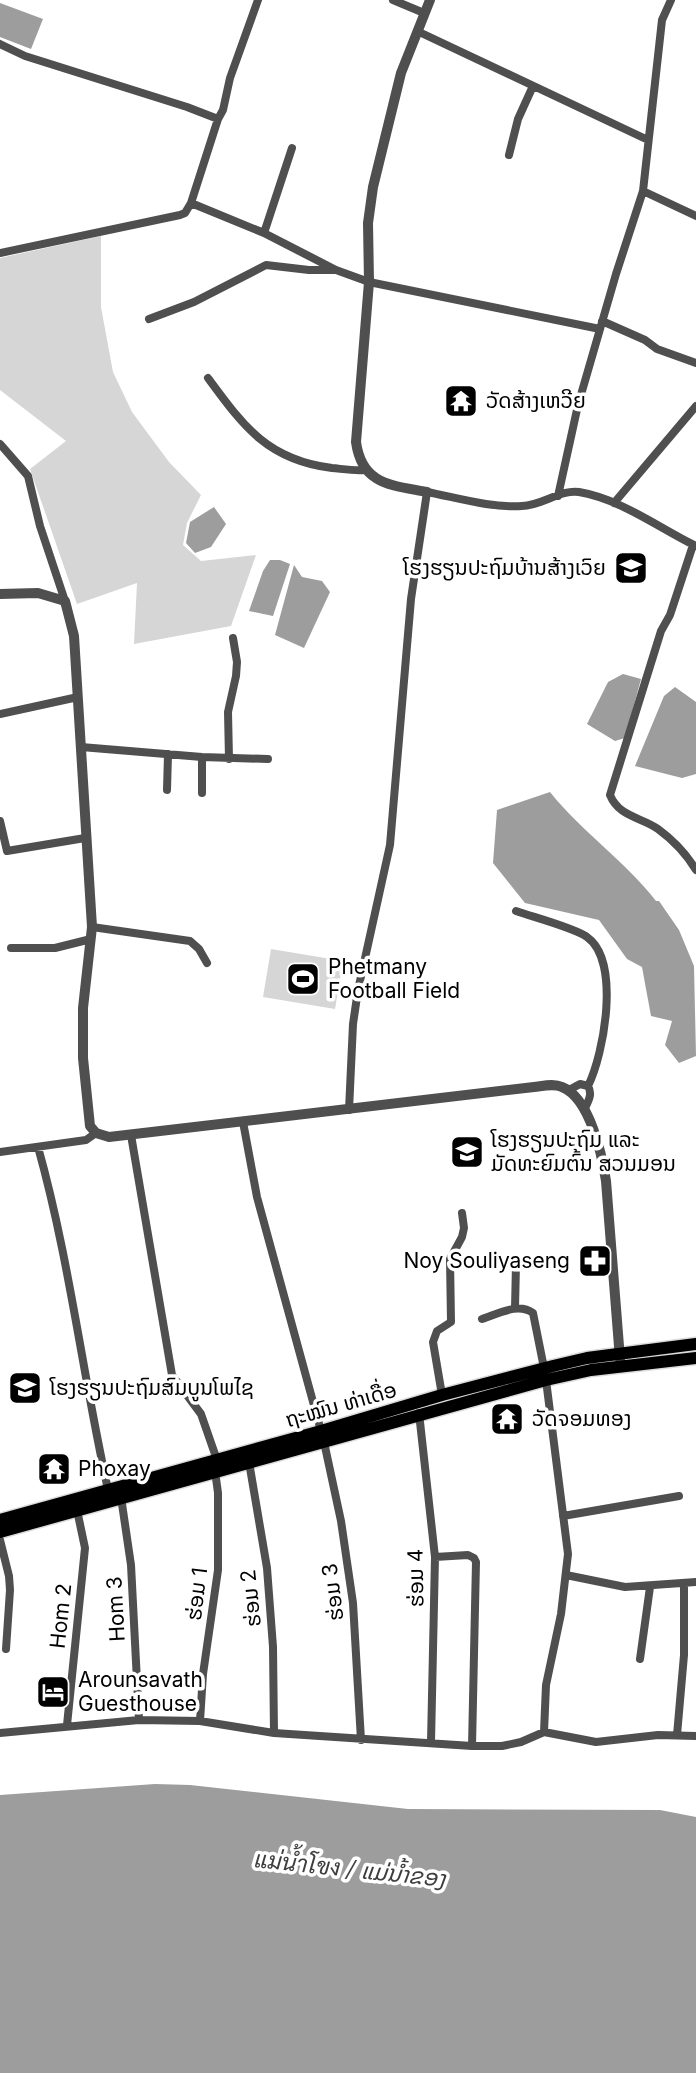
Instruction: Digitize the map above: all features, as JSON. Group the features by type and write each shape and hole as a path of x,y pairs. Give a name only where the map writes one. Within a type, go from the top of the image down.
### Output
{"main road":[{"name":"ຖະໝົນ ທ່າເດື່ອ","path":"216,1465 250,1462 442,1395 696,1344"},
{"name":"ຖະໝົນ ທ່າເດື່ອ","path":"620,1359 696,1358"},
{"name":"ຖະໝົນ ທ່າເດື່ອ","path":"0,1520 113,1495 322,1436 419,1413 545,1374"},
{"name":"ຖະໝົນ ທ່າເດື່ອ","path":"0,1532 77,1510 113,1495"}],"street":[{"path":"0,253 185,213 191,203 223,110 230,78 258,0"},
{"path":"393,0 424,13"},
{"path":"430,0 401,73 373,187 368,223 369,282 355,442 359,460 365,470 387,484 512,506 531,506 567,493 580,492 614,503 695,545 670,615 661,631 611,795 620,811 659,830 687,857 696,870"},
{"path":"558,496 578,405 643,191 662,20 671,0"},
{"path":"417,31 648,139"},
{"path":"0,44 25,56 218,119"},
{"path":"509,155 518,119 533,86"},
{"path":"264,233 292,148"},
{"path":"643,191 696,216"},
{"path":"191,203 264,233 336,270 369,282 601,325 645,340 657,349 696,363"},
{"path":"149,319 194,302 266,265 336,270"},
{"path":"208,378 240,421 265,444 303,463 365,470"},
{"path":"614,503 696,406"},
{"path":"0,444 28,476 40,526 74,636 92,927 83,1008 83,1058 88,1118 96,1133 109,1137 131,1135 555,1085 569,1090 584,1110 602,1152 607,1181 620,1359"},
{"path":"349,1110 353,1024 358,990 391,837 411,599 427,492"},
{"path":"0,594 38,593 65,601"},
{"path":"229,759 228,712 237,662 233,638"},
{"path":"0,714 78,697"},
{"path":"81,747 229,759 268,759"},
{"path":"167,790 168,754"},
{"path":"202,757 202,793"},
{"path":"0,821 7,851 85,838"},
{"path":"516,911 586,936 600,950 606,971 606,1010 596,1063 588,1086 590,1098 584,1110"},
{"path":"92,927 190,940 207,963"},
{"path":"11,948 55,948 91,939"},
{"path":"569,1090 580,1084 588,1086"},
{"name":"ຮ່ອມ 3","path":"243,1122 257,1197 322,1436 341,1521 353,1603 360,1740"},
{"path":"0,1152 86,1140 96,1133"},
{"name":"ຮ່ອມ 1","path":"131,1135 172,1375 201,1414 216,1465 218,1570 203,1674 200,1721"},
{"name":"Hom 3","path":"38,1147 54,1204 99,1451 131,1565 138,1720"},
{"path":"442,1395 433,1342 437,1331 452,1322 450,1259 462,1237 462,1213"},
{"path":"514,1308 516,1264"},
{"path":"482,1320 514,1308 533,1313 545,1374 568,1554 556,1648 546,1685 544,1732"},
{"name":"ຮ່ອມ 4","path":"419,1413 435,1557 431,1742"},
{"name":"ຮ່ອມ 2","path":"250,1462 268,1581 274,1647 274,1732"},
{"path":"564,1516 679,1496"},
{"name":"Hom 2","path":"67,1725 85,1548 77,1510"},
{"path":"0,1540 10,1590 6,1648"},
{"path":"435,1557 468,1555 476,1562 472,1746"},
{"path":"566,1575 607,1585 650,1587 696,1582"},
{"path":"677,1735 684,1655 684,1583"},
{"path":"640,1660 650,1587"},
{"path":"0,1733 138,1720 200,1721 274,1732 360,1740 472,1746 502,1746 522,1742 544,1732 596,1742 637,1737 696,1736"}],"shaded area":[{"path":"101,236 101,307 113,372 132,412 169,462 201,495 187,523 183,545 201,561 256,555 231,626 134,644 137,583 77,604 30,469 66,441 0,390 0,258"},
{"name":"Phetmany Football Field","path":"271,949 343,961 335,1009 263,997"}],"water":[{"path":"0,3 43,19 31,49 0,37"},
{"path":"214,507 226,524 211,547 195,553 186,543 190,522"},
{"path":"270,560 290,564 273,616 249,611 263,571"},
{"path":"294,565 302,577 322,581 330,592 304,648 275,635"},
{"path":"623,674 641,679 625,738 615,741 587,724 608,682"},
{"path":"675,687 696,702 696,774 682,778 635,766 664,696"},
{"path":"550,792 656,901 659,901 679,930 694,966 696,1056 679,1063 665,1045 672,1021 651,1016 642,967 627,959 599,920 525,903 493,863 497,810"},
{"name":"แม่น้ำโขง / ແມ່ນ້ຳຂອງ","path":"155,1784 190,1785 408,1809 660,1810 696,1817 696,2073 0,2073 0,1795"}],"place":[{"name":"ວັດສ້າງເຫວີຍ","path":"461,401"},
{"name":"ໂຮງຮຽນປະຖົມບ້ານສ້າງເວົຍ","path":"631,568"},
{"name":"Phetmany Football Field","path":"303,979"},
{"name":"ໂຮງຮຽນປະຖົມ ແລະ ມັດທະຍົມຕົ້ນ ສວນມອນ","path":"467,1152"},
{"name":"Noy Souliyaseng","path":"595,1261"},
{"name":"ໂຮງຮຽນປະຖົມສົມບູນໂພໄຊ","path":"25,1388"},
{"name":"ວັດຈອມທອງ","path":"507,1419"},
{"name":"Phoxay","path":"54,1469"},
{"name":"Arounsavath Guesthouse","path":"53,1692"}]}
